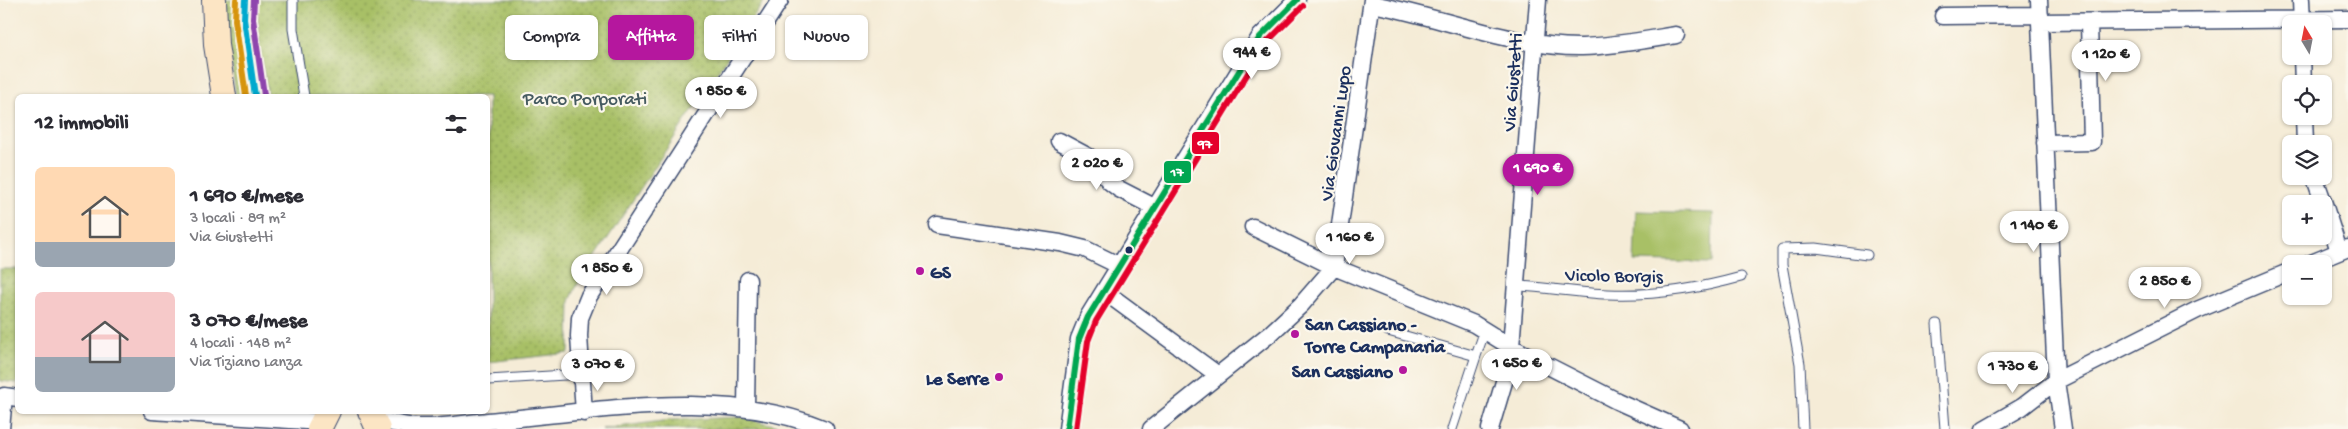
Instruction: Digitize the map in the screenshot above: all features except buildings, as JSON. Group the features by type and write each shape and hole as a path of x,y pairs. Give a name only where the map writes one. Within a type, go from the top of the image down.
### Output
{"street":[{"path":"214,0 216,45 224,94"},
{"path":"245,0 244,19 255,94"},
{"path":"584,413 580,318 589,296 780,0"},
{"path":"1067,429 1079,339 1088,318 1260,37 1297,0"},
{"name":"Via Giustetti","path":"1490,429 1509,365 1538,0"},
{"path":"2301,0 2302,15"},
{"path":"1371,1 1534,42 1580,47 1621,44 1676,35"},
{"name":"Via Giovanni Lupo","path":"1334,267 1371,1"},
{"path":"1943,16 2040,12 2088,22 2282,21"},
{"path":"2040,12 2056,381 2063,429"},
{"path":"2332,20 2348,19"},
{"path":"2045,143 2092,142 2088,22"},
{"path":"1059,141 1089,157 1119,189 1156,208"},
{"path":"2332,222 2344,250 2332,255"},
{"path":"936,225 1060,243 1085,249 1120,266"},
{"path":"1253,227 1334,267 1484,330 1511,347 1617,401 1680,429"},
{"path":"1151,429 1283,322 1334,267"},
{"path":"1984,429 2022,407 2056,381 2197,310 2282,275"},
{"path":"746,407 748,280"},
{"path":"1104,292 1218,376"},
{"path":"1,429 4,396 15,398"},
{"path":"375,420 414,428 710,404 746,407 803,420 825,429"},
{"path":"203,414 323,421"}],"lane":[{"path":"293,0 293,29 304,94"},
{"path":"1802,429 1800,364 1782,266 1782,249 1816,248 1867,255"},
{"name":"Vicolo Borgis","path":"1516,286 1606,294 1633,294 1698,287 1741,277"},
{"path":"1937,324 1945,429"},
{"path":"1452,429 1484,330"},
{"path":"1388,331 1476,356"},
{"path":"490,380 581,374"}],"green space":[{"path":"225,0 238,0 248,94 236,94 226,25"},
{"name":"Parco Porporati","path":"256,0 765,0 755,15 704,15 704,60 725,60 577,285 570,301 569,353 490,362 490,94 268,94 260,51"},
{"path":"1636,211 1713,213 1712,263 1634,261"},
{"path":"0,269 15,269 15,383 0,381"},
{"path":"741,417 778,426 778,429 602,429 670,420"}],"transit line":[{"path":"236,0 235,20 246,94"},
{"path":"245,0 244,19 255,94"},
{"path":"254,0 253,19 264,94"},
{"name":"17","path":"1067,429 1079,339 1088,317 1260,37 1297,0"},
{"name":"97","path":"1076,429 1088,341 1096,321 1267,42 1303,6"}],"place":[{"name":"GS","path":"920,271"},
{"name":"San Cassiano - Torre Campanaria","path":"1295,334"},
{"name":"San Cassiano","path":"1403,370"},
{"name":"Le Serre","path":"999,377"}]}
